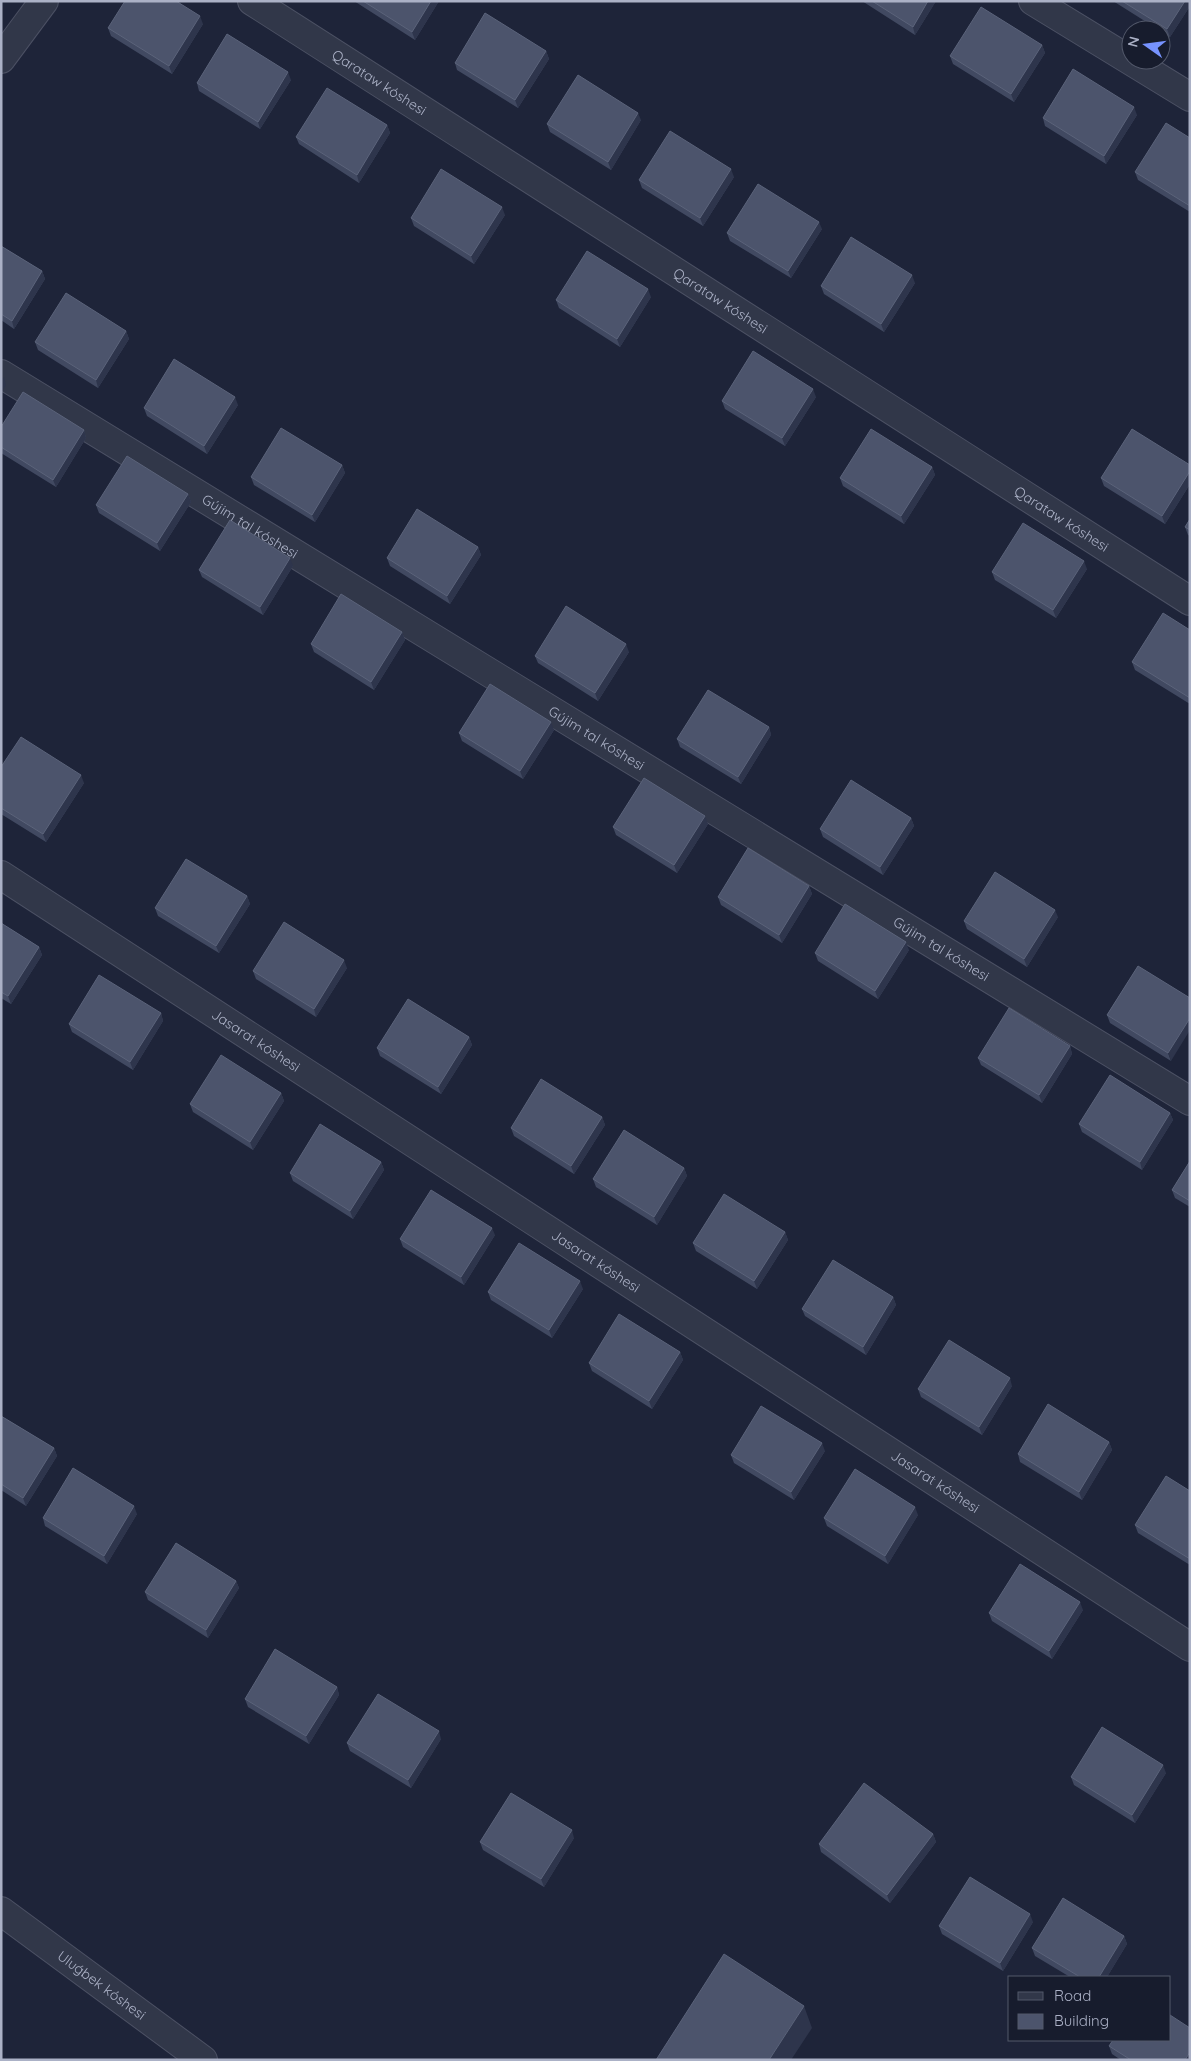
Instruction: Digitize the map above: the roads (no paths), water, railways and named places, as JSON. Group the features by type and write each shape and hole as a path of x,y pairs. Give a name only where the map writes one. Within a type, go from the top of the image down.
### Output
{"street":[{"path":"1,59 44,1"},
{"name":"Qarataw kóshesi","path":"252,1 1190,601"},
{"path":"1033,1 1190,97"},
{"name":"Gújim tal kóshesi","path":"1,374 1190,1101"},
{"name":"Jasarat kóshesi","path":"1,875 1190,1647"},
{"name":"Uluǵbek kóshesi","path":"1,1911 203,2060"}]}
